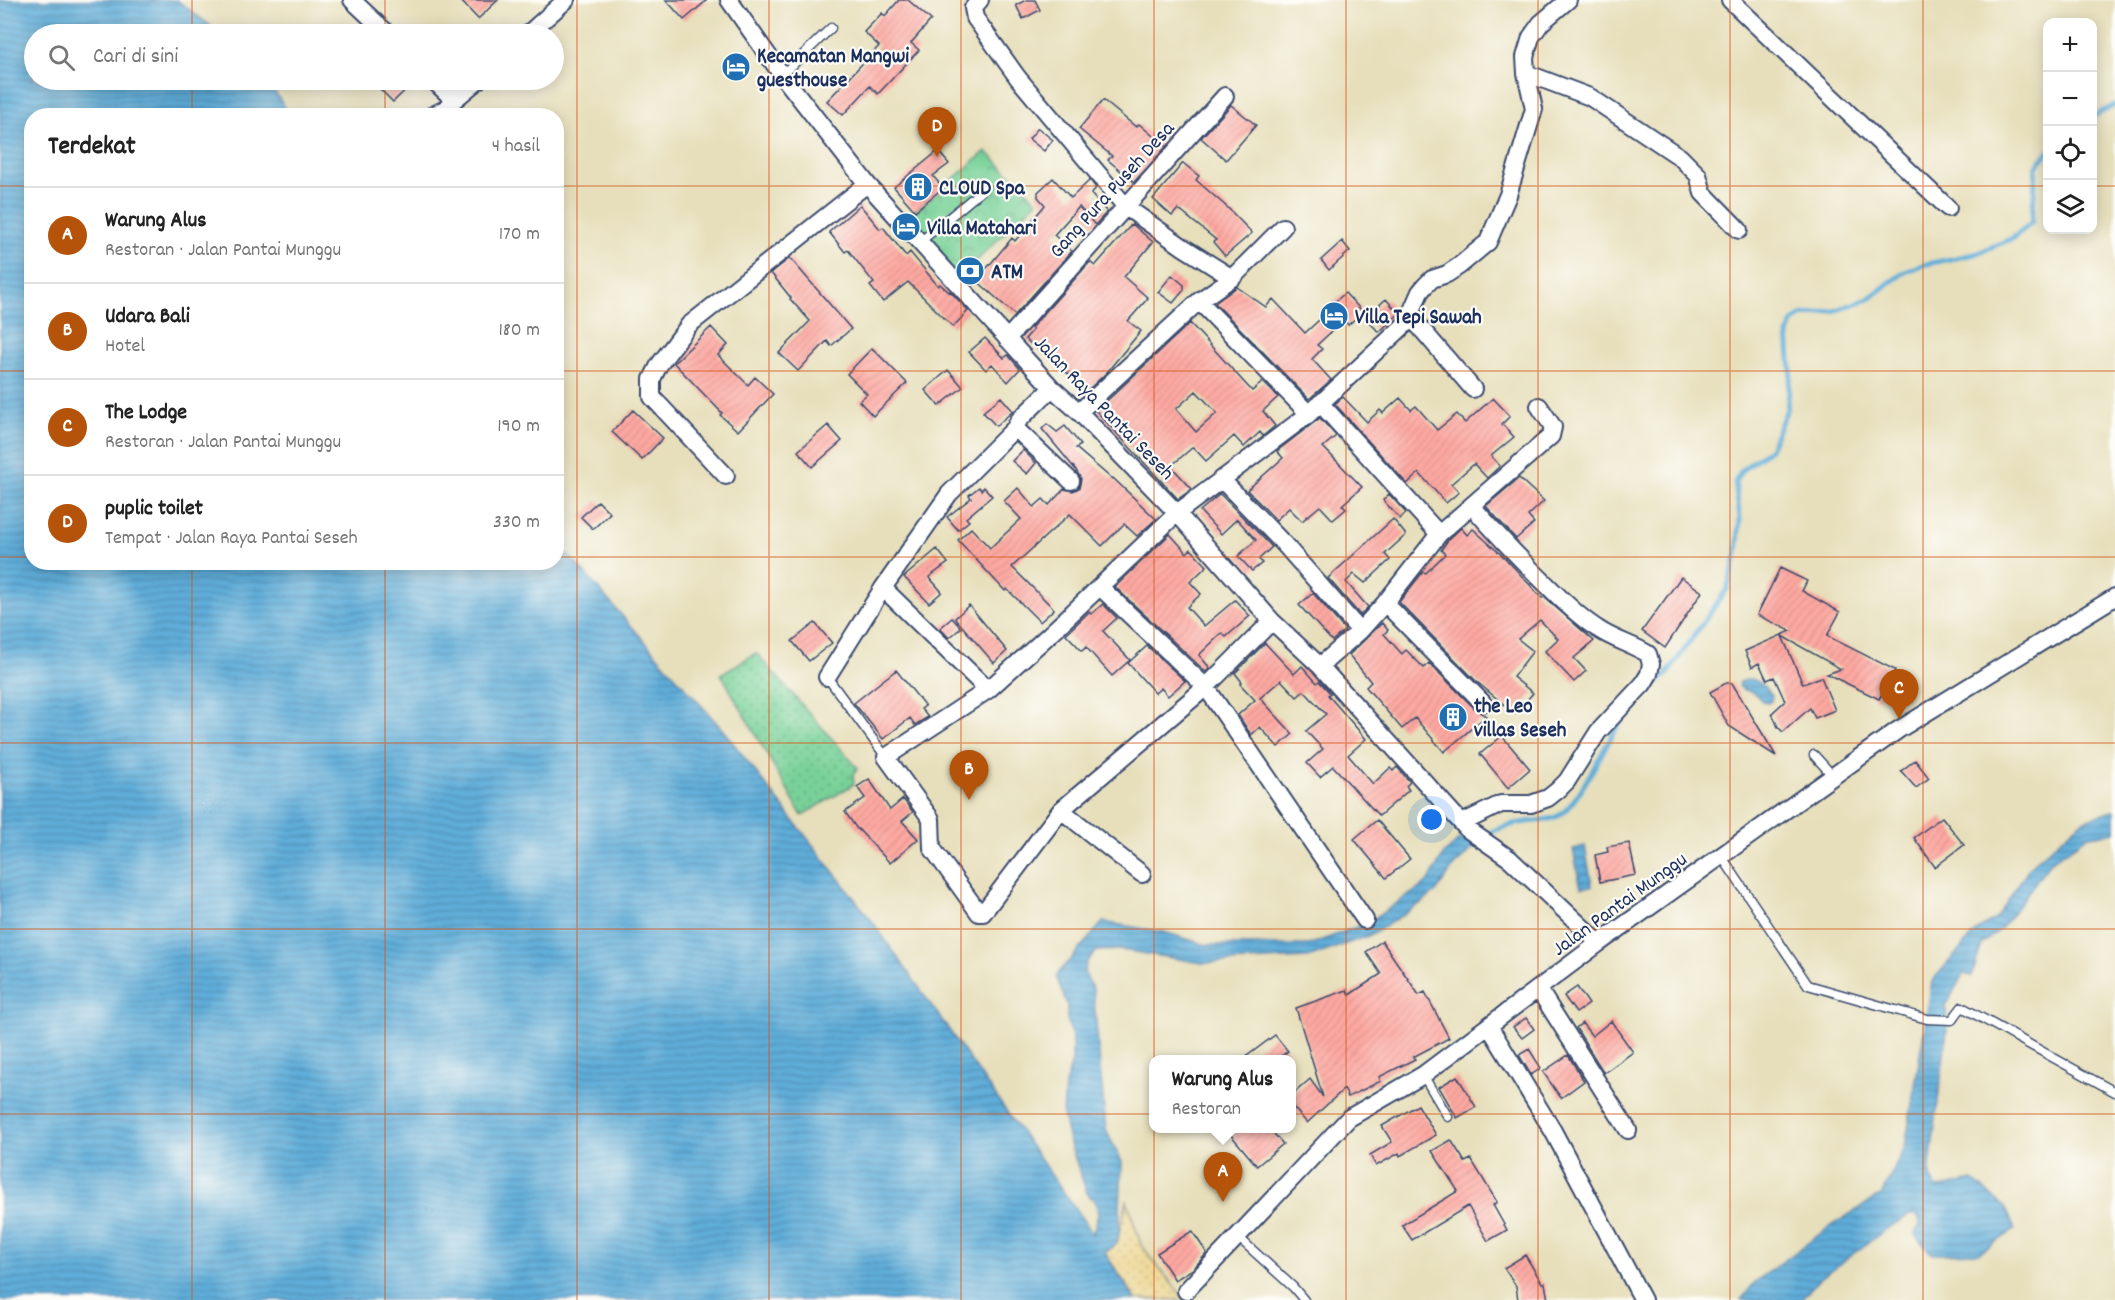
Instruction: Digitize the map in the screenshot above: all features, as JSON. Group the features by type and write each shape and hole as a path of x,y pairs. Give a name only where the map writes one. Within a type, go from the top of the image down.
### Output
{"street":[{"path":"352,0 377,24"},
{"path":"539,24 567,0"},
{"name":"Jalan Raya Pantai Seseh","path":"729,0 782,75 867,184 921,241 1007,339 1177,513 1272,621 1320,666 1465,826 1510,859 1599,943"},
{"path":"980,0 974,8 975,18 1018,78 1126,207 1183,248 1232,278"},
{"path":"1272,621 1206,687 1061,810 981,914 932,848 931,819 886,757 988,690 1177,513 1314,408 1412,318 1413,308 1420,292 1432,279 1447,274 1488,242 1508,195 1534,109 1525,57 1531,37 1541,23 1568,0"},
{"path":"1730,0 1948,208"},
{"path":"1526,73 1590,97 1680,157 1698,175 1703,193 1739,230"},
{"path":"444,90 454,100 466,90"},
{"name":"Gang Pura Puseh Desa","path":"1007,339 1225,96"},
{"path":"726,476 652,397 652,379 659,365 689,325 867,184"},
{"path":"1079,412 1199,301 1232,278 1283,227"},
{"path":"1199,301 1314,408 1439,534"},
{"path":"1412,318 1473,389"},
{"path":"827,677 883,588 949,494 1015,428 1019,420 1056,391"},
{"path":"1320,666 1360,631 1439,534 1551,436 1553,427 1539,406"},
{"path":"1015,428 1071,481"},
{"path":"1221,479 1284,544 1360,631"},
{"path":"1465,826 1501,804 1531,804 1548,798 1558,790 1567,781 1598,732 1643,684 1649,674 1651,664 1648,654 1638,647 1612,638 1597,629 1563,601 1512,552 1472,506"},
{"path":"1100,587 1206,687 1365,920"},
{"path":"883,588 988,690"},
{"name":"Jalan Pantai Munggu","path":"1186,1291 1349,1118 1423,1075 1599,943 1898,730 2115,597"},
{"path":"1385,603 1483,704"},
{"path":"1061,810 1142,874"},
{"path":"1539,990 1628,1130"},
{"path":"1490,1026 1552,1131 1643,1300"}],"lane":[{"path":"782,75 831,28"},
{"path":"438,108 454,100"},
{"path":"921,241 985,188"},
{"path":"827,677 886,757"},
{"path":"1814,755 1835,777"},
{"path":"1722,857 1808,985 1927,1019 1952,1020 1962,1007 2115,1092"},
{"path":"1423,1075 1448,1117"},
{"path":"1238,1237 1293,1287 1304,1300"}],"green space":[{"path":"986,151 1037,201 955,282 904,221"},
{"path":"756,653 858,768 853,775 854,784 802,816 721,674"}],"sand":[{"path":"1127,1201 1141,1245 1185,1300 1137,1300 1105,1253 1117,1243"}],"water":[{"path":"0,0 177,0 208,24 24,24 24,90 274,90 285,108 24,108 24,570 564,570 564,549 723,730 872,921 1093,1234 1098,1214 1096,1203 1087,1193 1069,1141 1063,1115 1065,1085 1072,1061 1072,1037 1067,1019 1067,1005 1056,976 1103,922 1164,932 1207,945 1309,945 1367,923 1417,890 1428,882 1444,854 1466,833 1477,845 1454,866 1436,892 1423,902 1373,934 1308,958 1203,963 1121,950 1097,951 1087,961 1084,972 1093,989 1106,1130 1122,1162 1119,1233 1117,1243 1105,1253 1135,1300 0,1300"},
{"path":"1751,679 1765,687 1772,696 1771,701 1767,703 1753,692 1738,686 1739,682"},
{"path":"2115,810 2115,832 2089,836 2050,862 2001,929 1982,944 1972,976 1963,974 1946,1006 1947,1030 1929,1173 1937,1188 1973,1180 2006,1208 2015,1230 1979,1253 1932,1254 1915,1235 1920,1224 1918,1216 1911,1214 1888,1228 1818,1280 1801,1300 1741,1300 1755,1282 1832,1225 1881,1195 1905,1147 1932,981 1976,931 1997,918 2030,866 2082,821"},
{"path":"1585,846 1592,886 1581,888 1573,849"}],"building":[{"path":"460,0 498,0 478,19"},
{"path":"666,0 707,0 684,20"},
{"path":"899,0 908,0 931,20 911,43 919,50 878,94 870,86 843,115 827,101 879,46 864,32 882,13 885,16"},
{"path":"1026,0 1035,0 1040,10 1023,19 1016,5"},
{"path":"381,90 406,90 393,102"},
{"path":"1103,100 1136,127 1139,124 1166,147 1134,182 1108,160 1112,156 1079,129"},
{"path":"1231,105 1256,125 1226,160 1201,138"},
{"path":"1038,128 1053,140 1044,151 1029,139"},
{"name":"CLOUD Spa","path":"938,151 949,164 933,176 943,188 915,211 894,187"},
{"path":"1183,163 1199,176 1196,180 1252,233 1225,256 1213,242 1216,240 1178,209 1172,216 1153,199"},
{"path":"1053,178 1071,198 1090,180 1096,188 1091,194 1107,212 1095,225 1079,207 1054,235 1072,251 1015,315 974,278 982,274 1012,238 1015,241 1045,205 1038,197 1038,192"},
{"path":"860,205 880,229 883,227 906,256 910,252 938,286 940,284 950,291 968,311 953,327 908,282 883,302 870,286 874,283 848,250 845,252 829,232"},
{"path":"1132,224 1153,242 1124,277 1148,298 1128,321 1141,331 1106,373 1088,390 1025,339 1033,330 1031,328 1090,262 1095,266"},
{"path":"1342,241 1350,251 1329,270 1321,260"},
{"path":"790,258 851,329 831,346 827,341 798,371 779,353 810,321 771,273"},
{"path":"1172,275 1184,285 1184,290 1173,303 1158,292"},
{"path":"1237,287 1266,307 1273,299 1305,333 1345,293 1363,312 1348,325 1344,320 1317,345 1322,349 1312,359 1331,380 1309,399 1215,303"},
{"path":"1386,299 1399,314 1379,332 1365,318"},
{"path":"1190,323 1252,391 1263,382 1278,397 1263,411 1275,426 1263,436 1260,432 1244,447 1234,436 1206,461 1193,447 1171,466 1192,489 1178,499 1096,411","holes":["1196,391 1217,413 1196,432 1176,409"]},
{"path":"711,327 728,345 718,355 748,385 755,377 773,394 738,431 720,415 722,413 674,363"},
{"path":"985,338 1004,358 1008,355 1020,369 1008,382 992,364 986,370 969,352"},
{"path":"872,348 907,383 873,416 859,401 867,394 847,374"},
{"path":"948,370 963,387 939,406 925,390"},
{"path":"1001,397 1013,411 996,426 983,412"},
{"path":"1343,397 1367,422 1380,410 1383,413 1400,398 1411,410 1416,406 1437,430 1457,414 1465,423 1493,398 1510,416 1502,424 1514,437 1491,456 1500,466 1487,478 1474,464 1451,484 1459,492 1446,503 1419,473 1407,484 1335,404"},
{"path":"633,410 663,438 642,460 612,432"},
{"path":"1320,418 1336,436 1323,447 1362,487 1342,505 1346,509 1333,520 1320,506 1302,521 1289,508 1276,520 1247,490 1283,458 1277,451"},
{"path":"1047,424 1057,432 1065,426 1081,445 1076,448 1113,478 1156,519 1137,536 1124,524 1102,546 1070,514 1012,567 1054,609 1040,622 1007,589 1005,591 958,540 971,528 990,548 1021,519 1004,501 1018,488 1034,507 1043,499 1049,505 1064,489 1073,491 1079,488 1081,479 1076,470 1042,429"},
{"path":"828,425 842,441 812,467 798,451"},
{"path":"1023,450 1036,463 1027,474 1012,461"},
{"path":"1519,478 1544,501 1528,516 1534,523 1516,539 1486,506"},
{"path":"979,487 981,490 984,487 992,496 966,518 969,521 958,530 947,517 971,498 969,495"},
{"path":"1220,494 1272,547 1259,559 1262,563 1252,571 1238,556 1256,540 1237,519 1221,534 1200,511"},
{"path":"1389,494 1406,513 1400,519 1383,500"},
{"path":"598,501 610,513 593,529 581,517"},
{"path":"1393,519 1406,535 1385,554 1390,560 1365,583 1354,574 1346,582 1368,607 1360,615 1328,578"},
{"path":"1461,528 1467,535 1473,529 1505,558 1542,598 1544,597 1594,641 1574,658 1586,671 1574,682 1545,651 1558,639 1540,620 1518,639 1533,651 1513,677 1533,693 1515,714 1476,681 1399,602 1423,572 1426,573 1445,554 1441,550"},
{"path":"1170,534 1187,553 1191,549 1207,566 1190,582 1201,594 1187,607 1204,626 1235,600 1250,616 1226,637 1222,633 1199,655 1210,668 1206,672 1115,587"},
{"path":"937,549 948,563 929,577 942,592 929,603 904,577"},
{"path":"1780,568 1807,581 1802,591 1840,612 1827,636 1895,670 1879,699 1827,674 1841,669 1782,636 1803,684 1821,677 1835,710 1815,718 1810,708 1783,732 1778,727 1772,713 1785,701 1774,677 1767,680 1759,663 1752,667 1745,651 1791,631 1757,615"},
{"path":"1681,577 1702,592 1665,648 1642,631"},
{"path":"1313,593 1345,630 1332,641 1299,605"},
{"path":"1103,604 1117,618 1103,631 1130,660 1112,676 1086,647 1082,651 1066,634 1089,612 1091,614"},
{"path":"969,605 1007,651 994,663 955,618"},
{"path":"952,618 961,628 949,638 940,628"},
{"path":"815,623 832,643 809,661 792,641"},
{"path":"1382,623 1388,630 1384,634 1402,654 1406,650 1424,668 1429,663 1476,710 1486,716 1444,752 1415,718 1402,729 1366,687 1371,682 1349,655"},
{"path":"1265,643 1294,674 1302,666 1317,683 1319,681 1330,693 1328,695 1366,739 1348,755 1373,784 1390,768 1393,771 1397,767 1410,782 1406,786 1409,790 1379,816 1333,766 1320,777 1307,763 1323,749 1306,731 1326,714 1304,691 1297,697 1281,680 1260,698 1293,734 1278,747 1260,727 1251,735 1238,715 1255,700 1240,684 1242,682 1235,673"},
{"path":"1147,646 1185,681 1168,696 1161,688 1155,693 1128,663"},
{"path":"896,670 925,706 921,709 928,717 915,725 910,718 883,739 854,703"},
{"path":"1726,683 1732,683 1776,756 1729,726 1710,692"},
{"name":"the Leo villas Seseh","path":"1502,736 1530,769 1508,788 1480,754"},
{"path":"1915,760 1929,778 1916,788 1901,771"},
{"path":"869,779 890,810 903,799 913,812 902,821 918,839 890,863 857,829 845,812 865,798 857,787"},
{"path":"1942,817 1964,845 1935,867 1914,838"},
{"path":"1377,820 1410,859 1386,878 1354,839"},
{"path":"1629,843 1636,875 1600,882 1595,855 1608,852 1607,847"},
{"path":"1382,941 1419,995 1425,992 1449,1038 1379,1077 1381,1081 1348,1097 1344,1089 1307,1123 1296,1111 1296,1091 1310,1079 1323,1097 1296,1008 1347,990 1349,995 1381,974 1366,952"},
{"path":"1577,987 1589,1004 1576,1013 1564,996"},
{"path":"1526,1018 1534,1029 1522,1038 1513,1027"},
{"path":"1611,1021 1633,1052 1604,1073 1576,1028 1582,1023 1592,1036"},
{"path":"1275,1035 1288,1051 1282,1055 1248,1055"},
{"path":"1529,1049 1541,1068 1531,1075 1519,1055"},
{"path":"1568,1055 1584,1081 1561,1098 1543,1072"},
{"path":"1457,1076 1476,1107 1457,1118 1439,1087"},
{"path":"1418,1105 1436,1135 1400,1156 1399,1153 1376,1166 1370,1155 1392,1142 1382,1126"},
{"path":"1229,1133 1273,1133 1283,1144 1257,1166"},
{"path":"1451,1140 1465,1162 1471,1159 1497,1202 1493,1205 1507,1230 1488,1241 1468,1206 1412,1240 1402,1225 1458,1191 1432,1151"},
{"path":"1192,1231 1207,1253 1193,1269 1175,1280 1157,1253"},
{"path":"1525,1255 1542,1283 1545,1283 1548,1300 1518,1300 1516,1286 1504,1268"}],"waterway":[{"path":"2097,114 2115,105"},
{"path":"1641,697 1667,674 1727,589 1737,553 1740,518 1735,482 1742,470 1770,449 1787,409 1791,372 1788,334 1792,323 1801,316 1834,311 1868,299 1903,273 1922,265 1975,254 2013,238 2032,222 2036,167 2043,158"},
{"path":"1484,836 1509,825 1554,818 1566,810 1584,785 1627,713"}],"place":[{"name":"Kecamatan Mangwi guesthouse","path":"736,67"},
{"name":"puplic toilet","path":"937,157"},
{"name":"CLOUD Spa","path":"918,187"},
{"name":"Villa Matahari","path":"906,227"},
{"name":"ATM","path":"970,271"},
{"name":"Villa Tepi Sawah","path":"1334,316"},
{"name":"the Leo villas Seseh","path":"1453,717"},
{"name":"The Lodge","path":"1899,719"},
{"name":"Udara Bali","path":"969,800"},
{"name":"Warung Alus","path":"1223,1202"}]}
